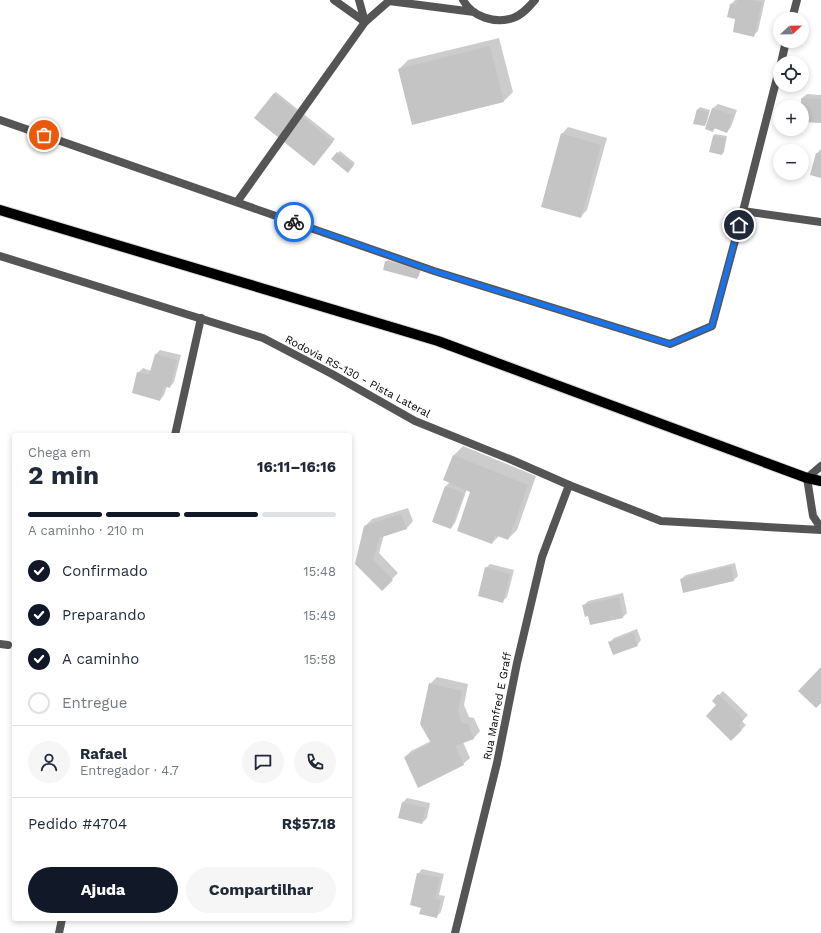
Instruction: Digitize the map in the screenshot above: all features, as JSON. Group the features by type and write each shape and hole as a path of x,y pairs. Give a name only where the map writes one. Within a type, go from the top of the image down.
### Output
{"main road":[{"path":"0,210 438,341 807,478 821,481"}],"street":[{"path":"334,0 365,22"},
{"path":"359,0 365,22"},
{"path":"463,0 474,12 486,19 500,20 514,18 526,11 535,0"},
{"path":"794,12 797,0"},
{"path":"237,202 365,22 389,1 474,12"},
{"path":"0,120 434,271 670,344 712,326 773,92"},
{"path":"743,211 821,222"},
{"name":"Rodovia RS-130 - Pista Lateral","path":"0,256 262,338 332,374 415,422 512,460 569,485 661,520 821,529"},
{"path":"175,433 201,318"},
{"path":"821,466 807,478 813,516 821,529"},
{"name":"Rua Manfred E Graff","path":"455,933 497,763 517,663 542,557 569,485"},
{"path":"59,933 62,921"}],"building":[{"path":"737,0 762,2 754,37 733,32 735,19 727,17 730,4 736,5"},
{"path":"490,46 504,102 412,125 398,69"},
{"path":"274,93 333,142 314,166 254,118"},
{"path":"801,98 821,99 821,123 809,122 809,100 801,100"},
{"path":"712,108 733,115 727,133 714,128 713,132 705,129"},
{"path":"697,109 708,112 705,126 693,124"},
{"path":"561,133 601,145 581,218 541,207"},
{"path":"713,136 726,138 722,155 709,152"},
{"path":"337,152 354,165 348,173 331,159"},
{"path":"816,153 821,154 821,178 810,175"},
{"path":"385,261 420,270 417,279 383,270"},
{"path":"155,354 177,360 170,388 164,386 160,401 132,393 137,372 149,375"},
{"path":"453,455 528,485 508,540 495,535 492,544 457,531 470,492 443,480"},
{"path":"445,486 464,493 451,529 432,522"},
{"path":"401,514 407,529 379,538 373,560 393,580 382,591 355,564 364,526"},
{"path":"731,566 734,581 683,593 680,579"},
{"path":"485,567 510,574 503,603 478,596"},
{"path":"619,597 623,618 590,625 588,616 585,617 582,605"},
{"path":"633,633 638,646 613,655 608,642"},
{"path":"821,667 821,703 816,708 798,691"},
{"path":"429,683 462,691 458,712 462,723 468,724 474,739 455,746 464,765 418,788 404,757 431,743 420,724"},
{"path":"718,694 744,719 738,726 742,730 731,741 706,716 716,705 712,701"},
{"path":"402,802 426,808 422,824 398,818"},
{"path":"417,873 440,878 435,899 441,900 437,918 419,914 421,908 410,905"}],"way so far":[{"path":"44,135 294,222"}],"route":[{"path":"294,222 434,271 670,344 712,326 739,225"}]}
